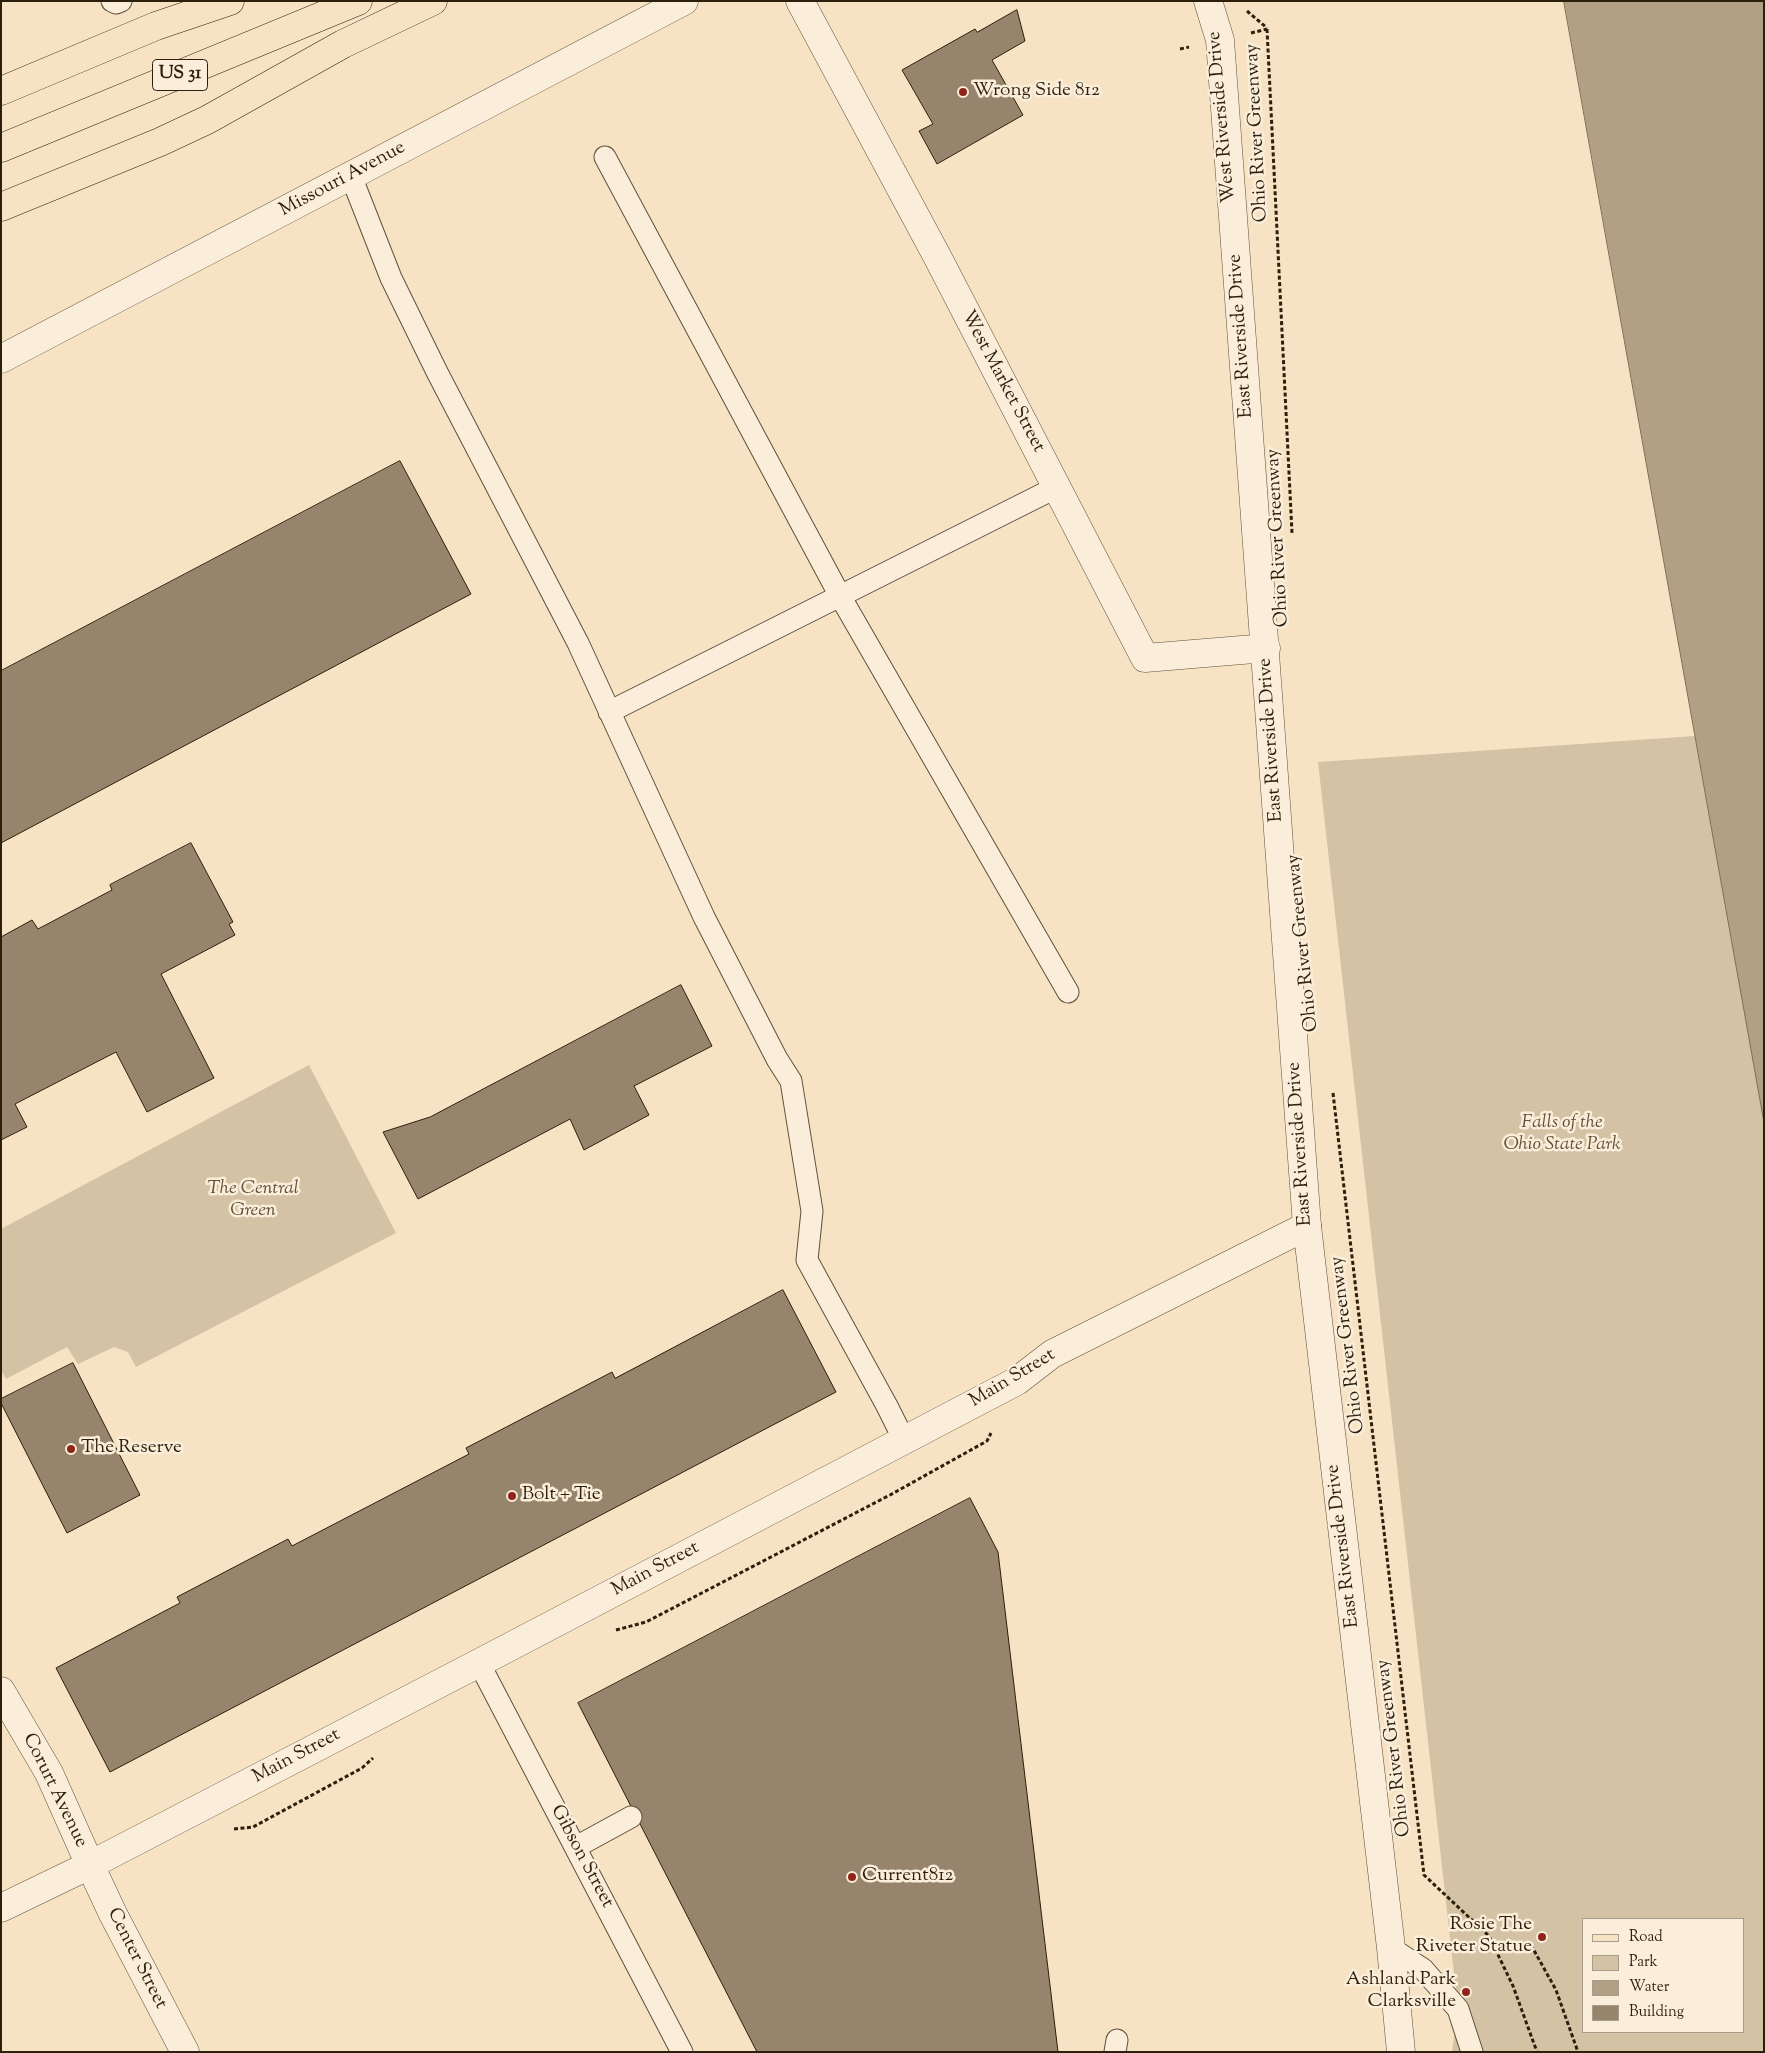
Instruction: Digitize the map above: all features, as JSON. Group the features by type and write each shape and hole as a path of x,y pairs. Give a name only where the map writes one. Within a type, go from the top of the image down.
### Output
{"main road":[{"path":"1,91 156,26 230,1"},
{"name":"US 31","path":"1,148 358,1"},
{"path":"1,207 160,142 207,120 343,44 433,1"}],"street":[{"name":"Missouri Avenue","path":"1,360 684,1"},
{"name":"West Market Street","path":"800,1 938,258 1145,658 1266,648"},
{"name":"West Riverside Drive","path":"1208,1 1220,40 1234,233"},
{"name":"East Riverside Drive","path":"1234,233 1307,1226 1391,1948 1401,2052"},
{"name":"Main Street","path":"1,1908 479,1663 1017,1381 1052,1354 1307,1226"},
{"name":"Corurt Avenue","path":"1,1691 49,1773 90,1864"},
{"name":"Center Street","path":"90,1864 113,1914 185,2052"}],"lane":[{"path":"112,1 116,3 121,1"},
{"path":"605,157 840,596 1068,992"},
{"path":"351,176 391,278 442,381 578,643 704,916 777,1059 792,1081 812,1211 806,1260 904,1440"},
{"path":"609,712 1057,487"},
{"name":"Gibson Street","path":"479,1663 682,2052"},
{"path":"576,1847 631,1817"},
{"path":"1391,1948 1423,1969 1458,2009 1472,2052"}],"path":[{"name":"Ohio River Greenway","path":"1242,7 1267,29 1292,539"},
{"name":"Ohio River Greenway","path":"1332,1083 1424,1875 1488,1936 1513,1986 1537,2052"},
{"path":"610,1631 646,1622 890,1495 987,1441"},
{"path":"1531,1945 1556,1990 1578,2052"}],"green space":[{"name":"Falls of the Ohio State Park","path":"1695,736 1764,1120 1764,2052 1452,2052 1458,2009 1318,762"},
{"name":"The Central Green","path":"309,1065 396,1233 136,1367 128,1352 114,1347 78,1364 67,1347 6,1379 1,1370 1,1229"}],"water":[{"path":"1564,1 1764,1 1764,1122"}],"building":[{"name":"Wrong Side 812","path":"1017,10 1025,41 992,60 1023,115 937,164 919,131 933,124 902,70 975,29 977,32"},
{"path":"400,461 471,594 1,843 1,671"},
{"path":"191,843 233,922 229,924 235,935 161,974 214,1078 147,1112 116,1052 15,1104 27,1127 1,1140 1,937 32,920 38,929 112,890 110,885"},
{"path":"681,985 712,1046 634,1086 649,1115 584,1150 570,1119 418,1199 383,1132 430,1117"},
{"name":"Bolt + Tie","path":"783,1290 836,1392 110,1772 56,1668 180,1603 177,1597 288,1539 292,1546 469,1454 466,1448 612,1372 615,1378"},
{"name":"The Reserve","path":"73,1363 140,1495 67,1533 1,1403 1,1399"},
{"name":"Current812","path":"970,1498 998,1552 1058,2052 757,2052 578,1703"}],"place":[{"name":"Wrong Side 812","path":"963,92"},
{"name":"The Reserve","path":"71,1449"},
{"name":"Bolt + Tie","path":"512,1496"},
{"name":"Current812","path":"852,1877"},
{"name":"Rosie The Riveter Statue","path":"1542,1937"},
{"name":"Ashland Park Clarksville","path":"1466,1992"}]}
